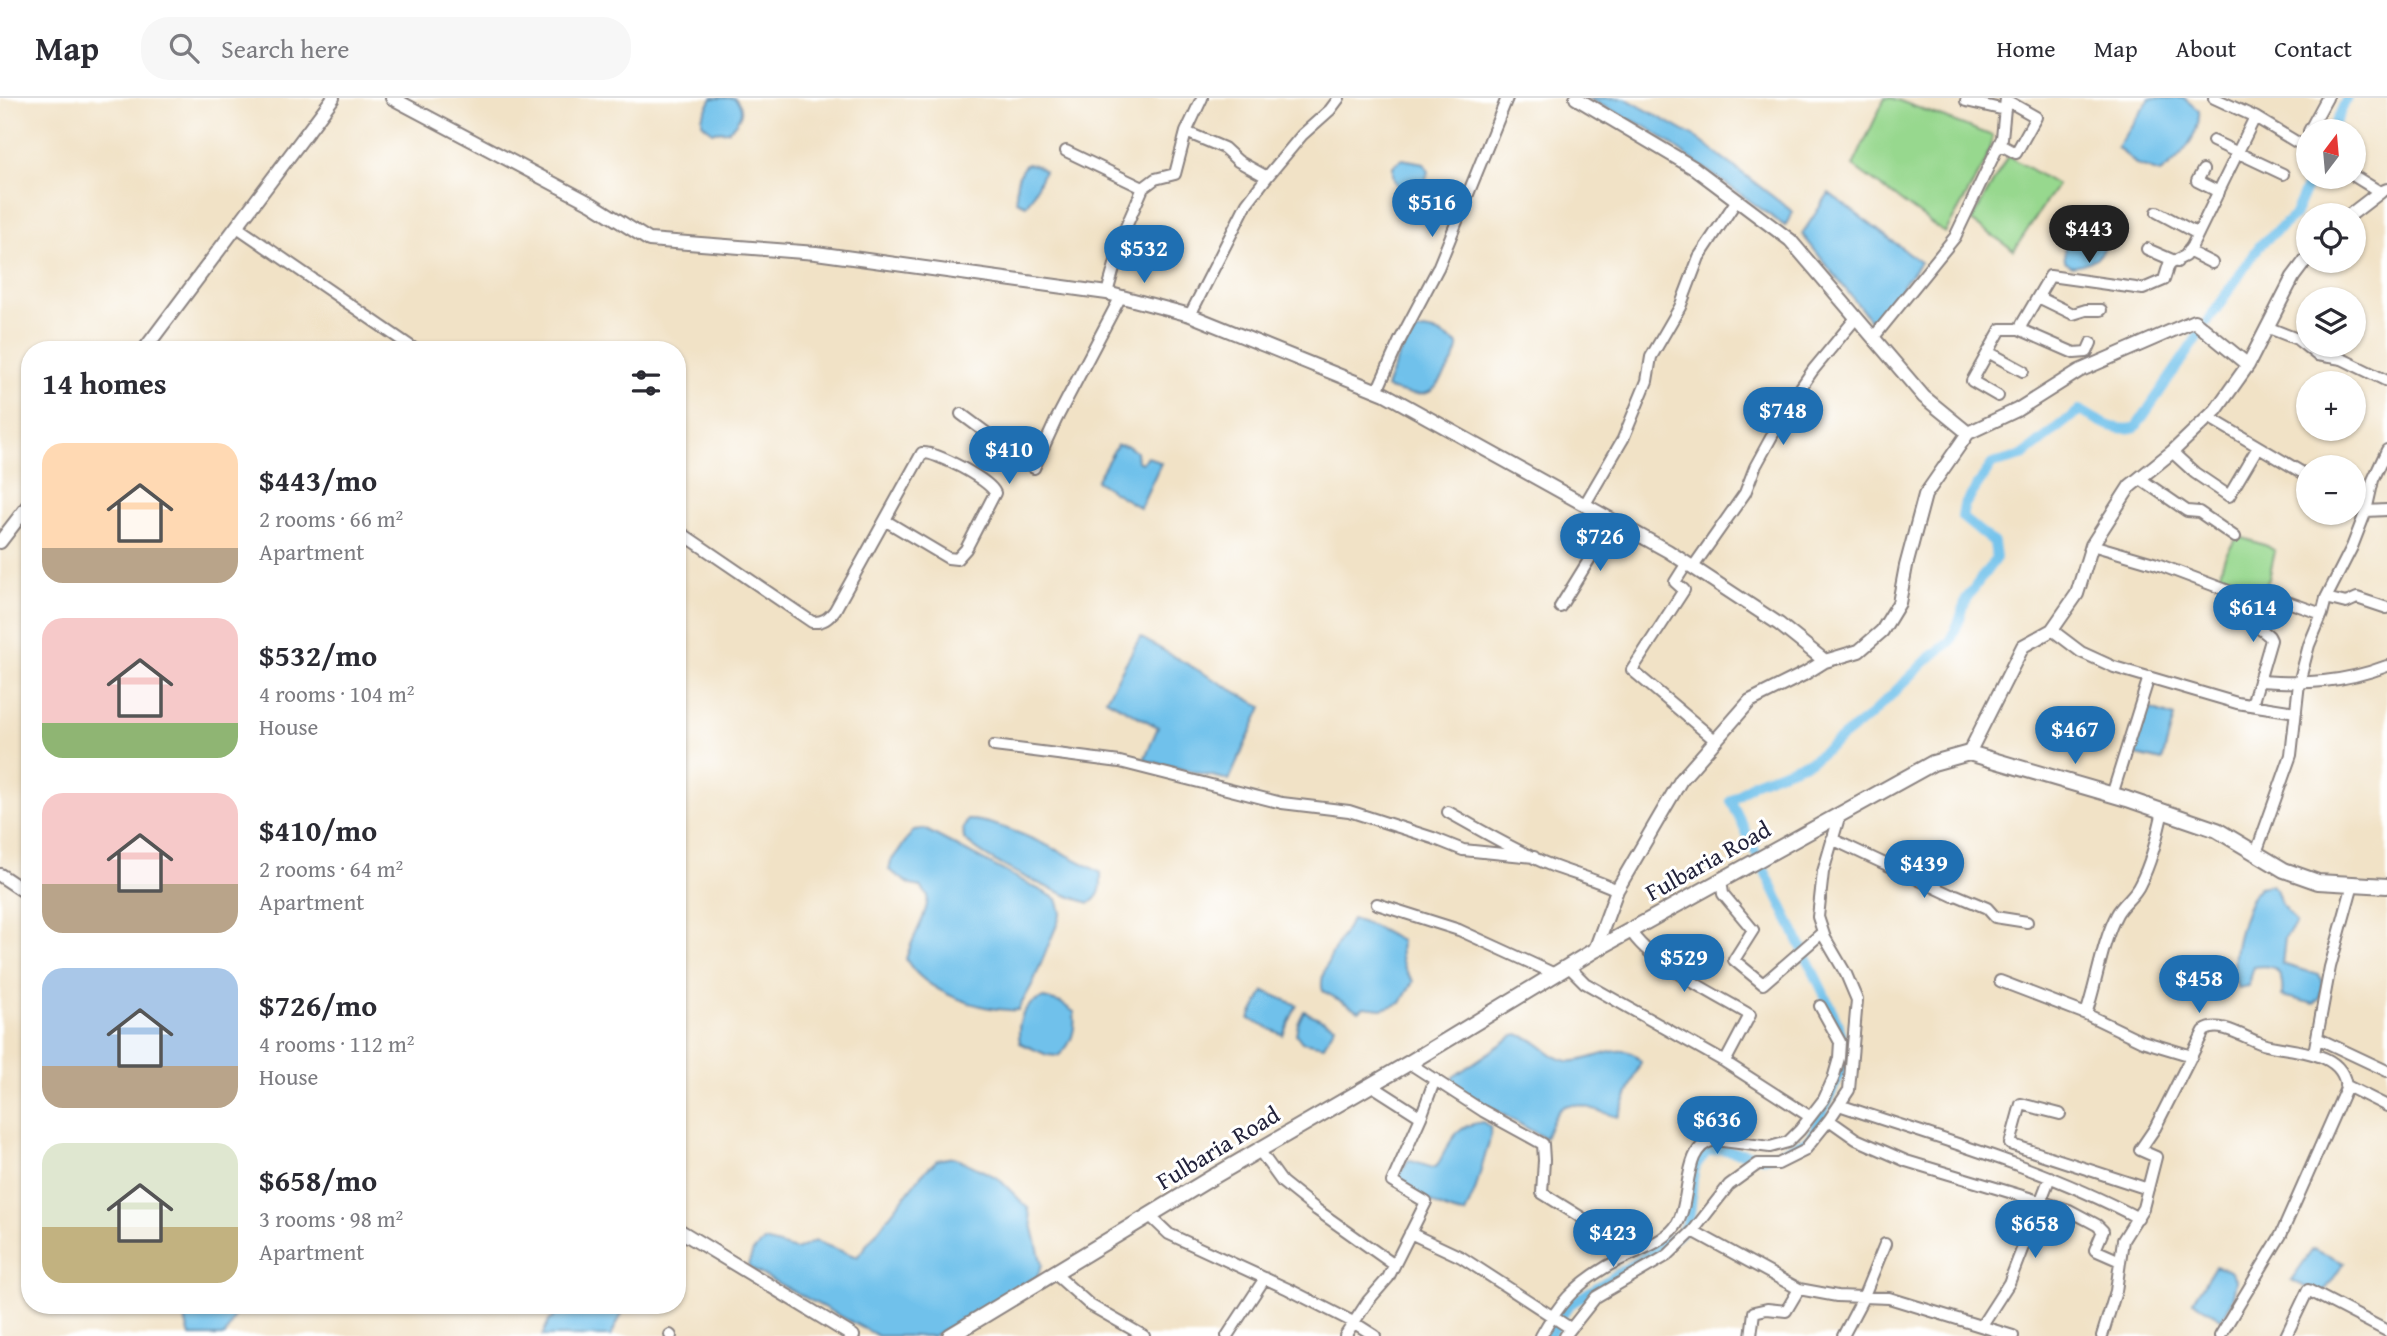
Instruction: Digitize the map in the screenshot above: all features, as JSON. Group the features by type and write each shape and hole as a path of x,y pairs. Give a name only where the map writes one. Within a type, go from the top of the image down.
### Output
{"main road":[{"path":"1969,753 2112,795 2217,830 2284,870 2318,881 2387,886"},
{"name":"Fulbaria Road","path":"956,1335 1149,1215 1409,1063 1595,950 1933,763 1969,753"}],"street":[{"path":"151,341 333,98"},
{"path":"392,98 592,204 649,240 817,253 1107,293 1190,315 1377,391 1585,504 1690,565 1779,624 1825,661"},
{"path":"1107,293 1125,229 1143,188 1155,179 1175,174 1186,132 1202,98"},
{"path":"1190,315 1247,202 1302,135 1330,110 1339,98"},
{"path":"1377,391 1437,268 1507,98"},
{"path":"1576,98 1694,168 1790,240 1924,397 1968,433"},
{"path":"1952,98 2006,103 2036,117 2016,153 1999,144"},
{"path":"2316,119 2328,98"},
{"path":"2217,99 2255,117 2296,142"},
{"path":"1873,338 1955,237 2002,138 2006,103"},
{"path":"2019,329 2050,276 2143,289 2164,280 2169,264 2177,262 2188,251 2198,234 2255,117"},
{"path":"1186,132 1224,148 1238,161 1267,177"},
{"path":"2213,141 2283,174"},
{"path":"1066,151 1143,188"},
{"path":"2203,170 2197,181 2218,192"},
{"path":"2366,182 2384,191 2366,204"},
{"path":"1585,504 1623,439 1647,381 1651,357 1680,307 1699,257 1737,200"},
{"path":"2157,212 2198,234"},
{"path":"237,227 403,341"},
{"path":"2147,249 2177,262"},
{"path":"2188,251 2212,263"},
{"path":"1969,753 2023,646 2052,630 2077,594 2092,545 2130,486 2210,418 2248,365 2297,273"},
{"path":"961,414 1034,468 1121,296"},
{"path":"2038,297 2073,314 2086,310 2101,310"},
{"path":"1716,741 1632,670 1684,590 1675,582 1745,493 1755,467 1790,403 1856,318"},
{"path":"1595,950 1617,890 1681,780 1750,701 1825,661 1859,651 1882,631 1899,603 1925,495 1968,433 2017,410 2079,370 2194,321 2248,365"},
{"path":"2269,328 2294,338 2317,355 2339,358 2387,381"},
{"path":"1998,396 1972,381 2001,329 2019,329 2074,354 2087,352 2091,343"},
{"path":"1988,352 2023,370"},
{"path":"2210,418 2296,469"},
{"path":"2172,452 2195,473 2229,496 2258,447"},
{"path":"2387,450 2373,480 2366,511 2387,510"},
{"path":"686,536 818,623 829,618 835,610 922,453 933,453 994,489 992,503 966,549 957,559 948,558 886,521"},
{"path":"2139,478 2187,511 2199,512 2235,537"},
{"path":"0,542 21,514"},
{"path":"1560,607 1613,521"},
{"path":"2256,853 2291,755 2299,683 2309,645 2326,598 2361,525"},
{"path":"2092,545 2157,564 2242,596 2285,601 2322,614"},
{"path":"2242,596 2241,609 2247,619 2271,640 2252,705"},
{"path":"2326,598 2346,603 2357,598 2387,608"},
{"path":"2052,630 2081,652 2115,667 2237,703 2296,712"},
{"path":"2259,681 2299,683 2339,680 2387,666"},
{"path":"2112,795 2149,677"},
{"path":"995,746 1120,762 1282,803 1349,811 1463,850 1534,857"},
{"path":"2086,1014 2097,981 2105,942 2118,912 2139,887 2151,857 2163,811"},
{"path":"1447,812 1551,865 1596,879 1617,890"},
{"path":"1410,1233 1461,1257 1552,1316 1568,1332 1596,1297 1668,1255 1693,1231 1728,1185 1758,1164 1778,1164 1804,1151 1829,1121 1849,1090 1857,1000 1818,917 1823,872 1840,814"},
{"path":"1832,839 1953,896 1987,908 1995,917 2027,922"},
{"path":"0,875 21,889"},
{"path":"1721,880 1723,894 1753,930 1734,960 1763,984 1823,932"},
{"path":"2314,1053 2330,967 2353,884"},
{"path":"1377,904 1459,930 1555,974"},
{"path":"1630,930 1636,942 1672,968 1750,1015 1725,1062"},
{"path":"1568,966 1586,983 1725,1062 1809,1116"},
{"path":"2000,981 2086,1014 2142,1041 2192,1056"},
{"path":"1541,1336 1572,1290 1674,1228 1685,1205 1690,1166 1699,1148 1708,1141 1715,1140 1770,1147 1788,1142 1800,1130 1824,1099 1839,1058 1840,1042 1820,1006"},
{"path":"2102,1336 2116,1291 2123,1240 2143,1208 2155,1156 2140,1150 2155,1128 2204,1031 2212,1028 2224,1029 2265,1045 2314,1053 2337,1067 2345,1079 2331,1124 2281,1235 2220,1336"},
{"path":"2317,1038 2387,1071"},
{"path":"1409,1063 1483,1111 1543,1144 1542,1193 1637,1252"},
{"path":"1345,1336 1388,1278 1426,1202 1392,1182 1435,1079"},
{"path":"2345,1084 2387,1106"},
{"path":"1371,1085 1421,1117"},
{"path":"2060,1114 2021,1104 2010,1143 2148,1189"},
{"path":"1839,1105 2049,1177 2099,1197 2138,1218"},
{"path":"1829,1121 1856,1139 1906,1161 2069,1210 2103,1231 2095,1250 2120,1261"},
{"path":"1259,1150 1282,1182 1393,1264"},
{"path":"1982,1325 2009,1283 2042,1202 2049,1177"},
{"path":"1149,1215 1169,1234 1265,1278 1353,1322 1375,1336"},
{"path":"1693,1231 1799,1289 1863,1298 1889,1298 2013,1336"},
{"path":"686,1234 853,1336"},
{"path":"1843,1336 1863,1298 1885,1244"},
{"path":"1054,1273 1090,1305 1144,1336"},
{"path":"1227,1336 1265,1278"},
{"path":"1751,1336 1754,1312 1767,1309 1786,1311 1799,1289"},
{"path":"2286,1336 2308,1290 2387,1331"}],"green space":[{"path":"1885,98 1892,98 1993,136 1985,163 1945,233 1853,166"},
{"path":"2008,156 2057,185 2014,250 1971,221"},
{"path":"2240,537 2275,551 2269,579 2261,592 2248,593 2220,583 2225,557"}],"water":[{"path":"712,98 734,98 741,106 736,123 728,131 712,132 702,123 702,117"},
{"path":"1587,98 1625,98 1698,139 1793,212 1785,226 1648,128"},
{"path":"2150,98 2184,98 2199,111 2193,138 2160,173 2137,165 2117,147"},
{"path":"1402,159 1424,163 1428,171 1420,190 1409,196 1398,187 1393,176 1393,166"},
{"path":"1027,164 1036,165 1044,171 1026,205 1017,201 1016,191 1018,176"},
{"path":"1829,193 1920,262 1874,325 1802,234"},
{"path":"2091,210 2107,221 2108,239 2096,258 2072,266 2065,261 2064,253 2069,230 2078,218"},
{"path":"1424,330 1438,333 1458,344 1456,355 1447,371 1427,393 1403,393 1389,389 1386,387 1399,355 1415,332"},
{"path":"1117,445 1128,446 1136,452 1137,461 1142,463 1147,456 1161,463 1140,508 1096,481"},
{"path":"1140,637 1262,707 1229,780 1144,760 1158,727 1106,699"},
{"path":"2145,707 2174,717 2162,761 2132,754"},
{"path":"968,820 981,821 1016,832 1101,873 1099,894 1090,903 1042,885 1006,867 964,839 963,829"},
{"path":"924,829 1057,899 1061,912 1058,922 1033,983 1018,1010 988,1008 955,998 926,981 906,959 925,912 928,896 921,887 911,885 889,870 891,861 914,830"},
{"path":"2271,885 2296,923 2285,938 2282,964 2319,975 2322,980 2320,999 2314,1004 2282,996 2280,976 2269,967 2254,967 2248,986 2238,988 2234,966 2238,936 2253,896 2259,887"},
{"path":"1352,919 1373,926 1401,941 1402,962 1413,981 1401,1003 1382,1009 1364,1007 1359,1011 1323,991 1323,975 1327,965"},
{"path":"1264,991 1297,1005 1283,1035 1249,1019"},
{"path":"1044,998 1061,1003 1074,1012 1072,1036 1067,1047 1058,1056 1047,1055 1020,1043 1020,1021 1026,1009"},
{"path":"1304,1011 1335,1026 1324,1046 1302,1042 1296,1034"},
{"path":"1520,1035 1568,1061 1617,1051 1634,1055 1641,1062 1618,1117 1580,1105 1565,1106 1555,1115 1545,1138 1459,1090 1452,1083 1453,1077 1513,1036"},
{"path":"1483,1122 1490,1127 1491,1135 1475,1191 1465,1214 1438,1206 1395,1181 1408,1160 1433,1168 1437,1166 1459,1131"},
{"path":"954,1157 998,1178 1028,1208 1042,1265 1037,1277 933,1336 878,1336 748,1265 753,1251 765,1241 796,1250 815,1241 857,1257 922,1174 937,1160"},
{"path":"2313,1249 2344,1263 2322,1295 2291,1280"},
{"path":"2215,1266 2230,1271 2236,1281 2230,1306 2221,1318 2193,1301"},
{"path":"183,1314 236,1314 225,1336 190,1336"},
{"path":"555,1314 622,1314 611,1336 542,1336"}],"waterway":[{"path":"2337,119 2347,98"},
{"path":"2208,321 2260,245 2294,216 2306,189"},
{"path":"1549,1336 1569,1305 1678,1235 1691,1210 1696,1166 1707,1152 1720,1149 1767,1158 1811,1139 1844,1064 1839,1025 1731,801 1755,782 1811,761 1870,716 1929,658 1950,642 1966,599 1996,558 1994,543 1962,517 1964,506 1992,464 2022,456 2080,410 2114,427 2136,427 2198,336"}]}
